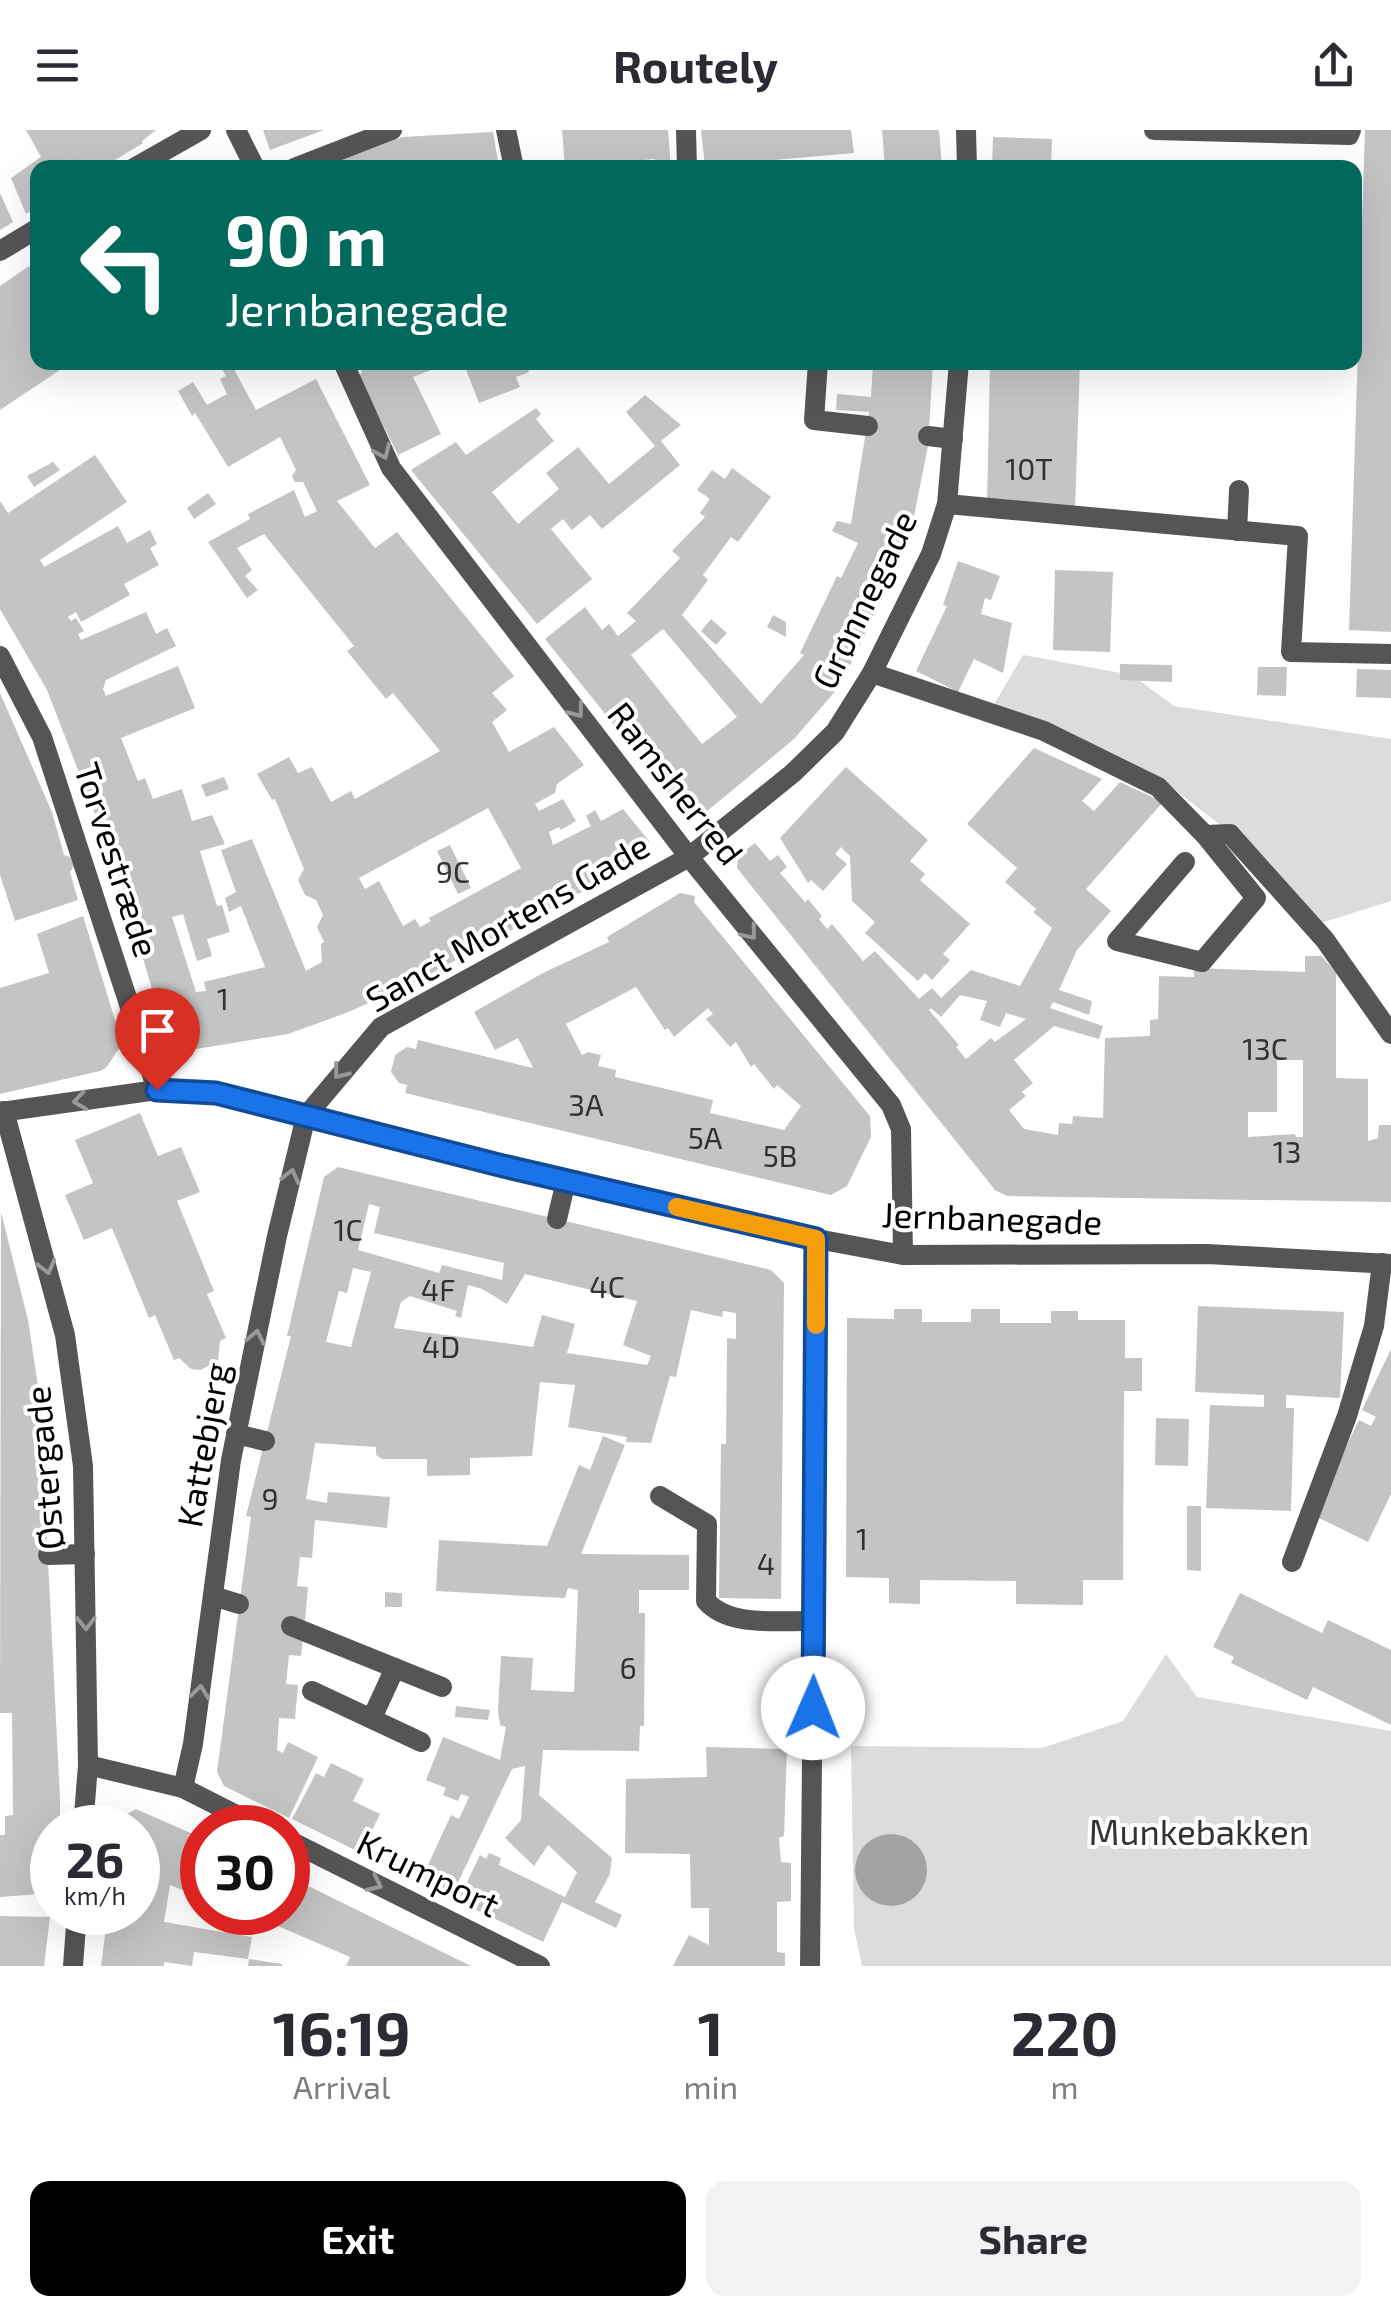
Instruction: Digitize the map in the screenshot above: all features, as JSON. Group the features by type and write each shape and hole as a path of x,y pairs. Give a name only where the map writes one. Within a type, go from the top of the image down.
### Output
{"street":[{"path":"148,160 201,130"},
{"path":"236,130 251,160"},
{"path":"315,160 392,130"},
{"path":"506,130 512,160"},
{"path":"686,130 687,160"},
{"path":"966,130 967,160"},
{"path":"1154,130 1348,135 1351,130"},
{"path":"0,252 30,233"},
{"name":"Ramsherred","path":"347,370 390,468 689,857 891,1105 902,1129 902,1256"},
{"path":"817,370 814,420 868,426"},
{"name":"Grønnegade","path":"689,857 793,773 834,732 872,673 931,554 948,504 959,370"},
{"path":"928,436 953,439"},
{"path":"1237,531 1239,490"},
{"path":"948,504 1298,536 1290,652 1391,654"},
{"name":"Torvestræde","path":"0,656 42,738 157,1090"},
{"path":"872,673 1044,731 1158,788 1205,835 1256,898 1202,962 1117,941 1184,862"},
{"path":"1205,835 1230,834 1324,940 1391,1034"},
{"name":"Sanct Mortens Gade","path":"306,1116 381,1027 689,857"},
{"path":"2,1112 157,1090 216,1093 306,1116"},
{"name":"Østergade","path":"2,1112 65,1335 84,1466 85,1805"},
{"name":"Jernbanegade","path":"306,1116 816,1239 902,1256 1207,1254 1387,1264"},
{"name":"Kattebjerg","path":"183,1788 194,1744 236,1434 306,1116"},
{"path":"557,1219 566,1180"},
{"path":"810,1966 816,1239"},
{"path":"1292,1562 1348,1416 1387,1264"},
{"path":"236,1434 265,1440"},
{"path":"660,1496 707,1524 706,1601 715,1611 732,1618 814,1621"},
{"path":"48,1555 85,1554"},
{"path":"213,1596 240,1604"},
{"path":"291,1626 442,1687"},
{"path":"372,1718 395,1668"},
{"path":"312,1691 421,1742"},
{"path":"88,1764 183,1788 217,1805"},
{"name":"Krumport","path":"310,1851 540,1966"},
{"path":"73,1966 75,1935"}],"green space":[{"path":"1023,655 1132,675 1174,706 1391,739 1391,901 1318,924 1247,846 1169,785 992,708"},
{"name":"Munkebakken","path":"1166,1654 1197,1697 1391,1731 1391,1966 862,1966 854,1929 851,1746 1042,1748 1123,1721"}],"shaded area":[{"path":"891,1834 905,1836 917,1844 925,1856 925,1884 917,1896 905,1904 891,1906 877,1904 865,1896 857,1884 855,1870 857,1856 865,1844 877,1836"}],"building":[{"path":"26,130 156,130 115,160 37,160 41,157"},
{"path":"263,130 324,130 270,150"},
{"path":"562,130 668,130 670,160 564,160"},
{"path":"701,130 851,130 854,153 774,160 704,160"},
{"path":"882,130 939,130 941,160 884,160"},
{"path":"1365,130 1391,130 1391,632 1349,630 1357,370 1362,370"},
{"path":"493,132 498,160 342,160 402,137"},
{"path":"993,137 1052,139 1051,160 992,160"},
{"path":"30,165 30,212 26,214 11,178"},
{"path":"0,193 13,222 0,230"},
{"path":"30,267 30,370 60,370 0,410 0,286"},
{"path":"223,370 234,370 256,410 316,379 370,485 337,501 375,548 397,532 514,676 492,693 507,710 492,722 509,752 554,727 584,765 557,784 555,793 535,804 539,811 563,799 576,821 549,832 553,845 591,826 586,816 595,810 601,821 623,809 649,841 646,857 412,984 288,1034 190,1050 184,1032 161,1020 119,876 47,690 0,609 0,501 8,513 95,455 127,502 40,560 44,567 118,526 127,543 150,530 157,544 150,548 159,565 124,584 130,595 81,622 76,612 68,617 71,621 76,618 84,631 78,634 81,640 146,612 156,634 167,628 176,646 106,680 103,689 106,696 178,666 195,708 121,738 138,781 145,778 153,799 182,789 192,821 212,815 225,844 200,851 217,906 222,905 230,932 207,939 212,956 197,961 183,914 172,917 196,992 206,991 204,982 265,967 241,906 229,912 225,898 236,892 221,850 252,839 306,971 322,962 324,942 317,927 323,915 316,900 305,895 298,880 304,869 275,799 272,800 257,774 289,757 298,773 312,767 331,802 351,791 355,799 440,751 393,693 386,699 347,651 354,646 264,534 237,548 252,570 245,576 258,590 247,598 208,542 250,519 248,514 294,490 305,517 317,511 303,482 295,482 292,476 296,470 280,437 228,467 178,391 193,382 207,405 227,394 220,379 226,376","holes":["488,808 521,868 429,918 431,921 420,927 415,919 403,926 379,881 365,889 359,878"]},
{"path":"361,370 431,370 413,377 441,434 398,455 358,375"},
{"path":"466,370 528,370 516,377 520,387 479,403"},
{"path":"873,370 933,370 928,446 909,541 846,674 832,695 794,739 700,817 687,816 545,639 585,607 602,630 609,624 618,636 636,621 627,613 680,558 672,551 705,517 700,513 710,499 697,490 712,470 725,479 732,468 771,497 738,542 731,537 703,575 708,580 682,615 761,704 804,655 800,653 837,576 841,578 858,543 832,531 837,521 851,524 869,412 836,410 837,394 871,397","holes":["663,629 737,717 702,744 631,655"]},
{"path":"990,370 1080,370 1075,509 987,504"},
{"path":"645,395 681,425 661,441 680,465 602,529 590,515 572,530 563,519 551,529 592,579 537,624 411,470 456,442 466,455 536,408 541,414 536,419 554,441 492,492 518,524 559,489 546,473 578,447 609,484 655,446 626,412"},
{"path":"53,462 60,470 34,487 27,476"},
{"path":"208,493 216,504 194,519 187,508"},
{"path":"958,561 1000,576 991,600 985,598 981,614 1012,623 1003,673 974,659 958,692 916,671 947,606 943,605"},
{"path":"1055,570 1113,572 1110,652 1053,650"},
{"path":"773,615 786,622 786,637 767,627"},
{"path":"711,619 727,633 716,645 701,631"},
{"path":"1120,664 1172,665 1172,682 1120,680"},
{"path":"1258,667 1287,667 1286,696 1257,695"},
{"path":"1357,669 1391,670 1391,698 1356,697"},
{"path":"0,693 52,812 64,855 70,857 74,866 70,872 78,900 15,921 0,875"},
{"path":"1034,748 1102,779 1082,801 1094,811 1120,782 1163,802 1086,889 1111,911 1077,950 1059,990 1092,1001 1089,1015 1053,1002 1050,1008 1103,1026 1099,1039 1054,1026 1014,1060 1033,1083 1022,1092 1026,1096 1009,1110 1024,1129 1058,1135 1059,1123 1072,1124 1073,1116 1103,1118 1105,1038 1150,1036 1150,1020 1158,1019 1159,976 1194,977 1194,968 1305,972 1305,956 1322,956 1336,973 1336,1078 1368,1079 1368,1141 1378,1138 1379,1125 1391,1125 1391,1202 1007,1196 995,1190 737,868 738,856 755,843 770,861 778,855 787,867 780,873 805,902 808,899 827,929 832,924 863,961 875,951 919,999 932,988 941,998 971,970 1020,986 1052,928 1005,882 1017,868 967,824","holes":["960,995 987,1001 980,1020 1000,1027 1006,1013 1026,1019 995,1042 991,1038 966,1059 929,1010 941,1017","1277,1060 1303,1060 1303,1137 1248,1137 1248,1112 1277,1112"]},
{"path":"846,767 928,840 910,861 925,874 920,880 970,924 943,954 950,960 932,980 925,973 918,981 865,933 875,922 852,901 850,856 841,847 835,854 847,864 823,891 811,880 808,883 780,838"},
{"path":"224,777 229,789 206,797 201,785"},
{"path":"450,845 471,888 458,894 437,851"},
{"path":"680,893 695,896 694,902 870,1116 871,1137 847,1186 831,1195 405,1093 407,1085 399,1083 391,1072 395,1055 407,1047 416,1049 418,1040 533,1068 518,1038 495,1050 474,1012 609,942 607,937","holes":["636,987 665,1030 668,1028 674,1037 708,1008 713,1014 706,1019 730,1047 736,1042 751,1067 754,1064 774,1089 777,1085 801,1106 784,1130 710,1113 713,1100 615,1077 616,1070 598,1066 601,1055 582,1055 566,1024"]},
{"path":"83,916 120,1047 100,1071 0,1094 0,988 49,973 37,934"},
{"path":"140,1113 158,1156 181,1147 200,1192 177,1201 214,1291 207,1294 226,1338 220,1341 218,1360 201,1370 191,1369 179,1358 174,1360 155,1315 149,1318 112,1228 84,1240 65,1195 93,1183 75,1140"},
{"path":"338,1167 771,1270 784,1283 781,1599 719,1598 727,1338 736,1339 736,1313 723,1311 722,1317 691,1310 676,1377 670,1376 651,1443 626,1442 627,1437 568,1427 575,1385 540,1382 532,1456 470,1458 470,1475 427,1476 427,1459 382,1459 376,1455 376,1447 315,1443 306,1499 327,1503 328,1492 390,1497 387,1528 315,1520 312,1558 300,1557 297,1586 308,1587 305,1621 301,1656 289,1655 286,1684 298,1685 295,1719 279,1718 277,1750 283,1753 288,1742 318,1757 295,1805 263,1805 224,1786 217,1772 251,1517 246,1516 291,1336 287,1336 324,1177","holes":["369,1204 380,1207 374,1233 504,1263 502,1280 442,1265 439,1273 358,1250","353,1268 371,1272 351,1347 326,1342 339,1291 347,1293","525,1274 637,1301 623,1345 651,1356 647,1365 567,1353 575,1324 542,1315 533,1347 394,1328 401,1302 410,1296 457,1311 455,1316 461,1318 468,1285 507,1304"]},
{"path":"1,1212 28,1320 45,1433 48,1501 60,1805 30,1805 30,1895 0,1897 0,1835 5,1835 5,1816 13,1815 12,1713 0,1713"},
{"path":"1198,1306 1344,1312 1340,1398 1286,1395 1286,1408 1294,1408 1291,1511 1206,1508 1210,1405 1264,1407 1264,1395 1195,1392"},
{"path":"894,1309 922,1309 922,1322 971,1322 971,1309 1000,1309 1000,1323 1051,1323 1051,1311 1078,1311 1078,1320 1125,1320 1125,1358 1142,1358 1142,1391 1124,1391 1123,1580 1083,1580 1083,1605 1016,1604 1016,1581 920,1580 920,1604 889,1603 889,1578 846,1577 847,1318 894,1319"},
{"path":"1391,1349 1391,1494 1368,1542 1313,1515 1359,1420 1371,1426 1376,1417 1362,1410"},
{"path":"1156,1418 1189,1419 1188,1466 1155,1465"},
{"path":"603,1436 625,1445 581,1554 689,1555 689,1590 639,1590 639,1613 645,1613 644,1726 640,1726 639,1751 543,1750 539,1795 612,1858 610,1874 595,1902 622,1915 616,1928 562,1902 543,1942 458,1901 480,1855 486,1859 489,1853 501,1858 499,1865 565,1897 577,1872 548,1845 534,1866 505,1838 521,1820 525,1766 512,1769 452,1895 421,1880 451,1815 459,1819 469,1797 461,1794 458,1801 443,1795 446,1788 426,1780 443,1737 500,1760 506,1727 500,1725 498,1711 501,1656 533,1658 531,1690 574,1692 578,1590 568,1588 565,1598 436,1591 439,1540 547,1546 579,1465 590,1470"},
{"path":"1187,1506 1201,1506 1201,1571 1187,1570"},
{"path":"385,1592 402,1593 402,1607 385,1607"},
{"path":"1240,1593 1322,1633 1328,1620 1391,1650 1391,1725 1313,1687 1307,1700 1231,1663 1234,1657 1213,1647"},
{"path":"456,1706 490,1710 488,1720 455,1717"},
{"path":"706,1747 787,1749 784,1836 779,1838 781,1862 791,1863 791,1901 777,1902 777,1952 785,1953 785,1966 673,1966 689,1935 709,1945 709,1908 691,1908 690,1854 625,1853 626,1779 707,1777"},
{"path":"331,1763 364,1779 353,1801 380,1814 361,1853 310,1828 310,1805 299,1805 316,1773 324,1777"},
{"path":"160,1820 180,1828 180,1889 170,1885 164,1922 180,1925 180,1935 252,1937 248,1959 194,1952 192,1966 164,1962 164,1966 101,1966 105,1935 160,1935"},
{"path":"310,1887 471,1966 346,1966 350,1957 299,1935 310,1935"},
{"path":"0,1916 30,1917 30,1935 48,1935 44,1966 0,1966"},
{"path":"249,1959 282,1964 282,1966 248,1966"}],"slow traffic":[{"path":"677,1207 816,1239 816,1325"}],"route":[{"path":"157,1090 216,1093 503,1166 816,1239 813,1708"}]}
